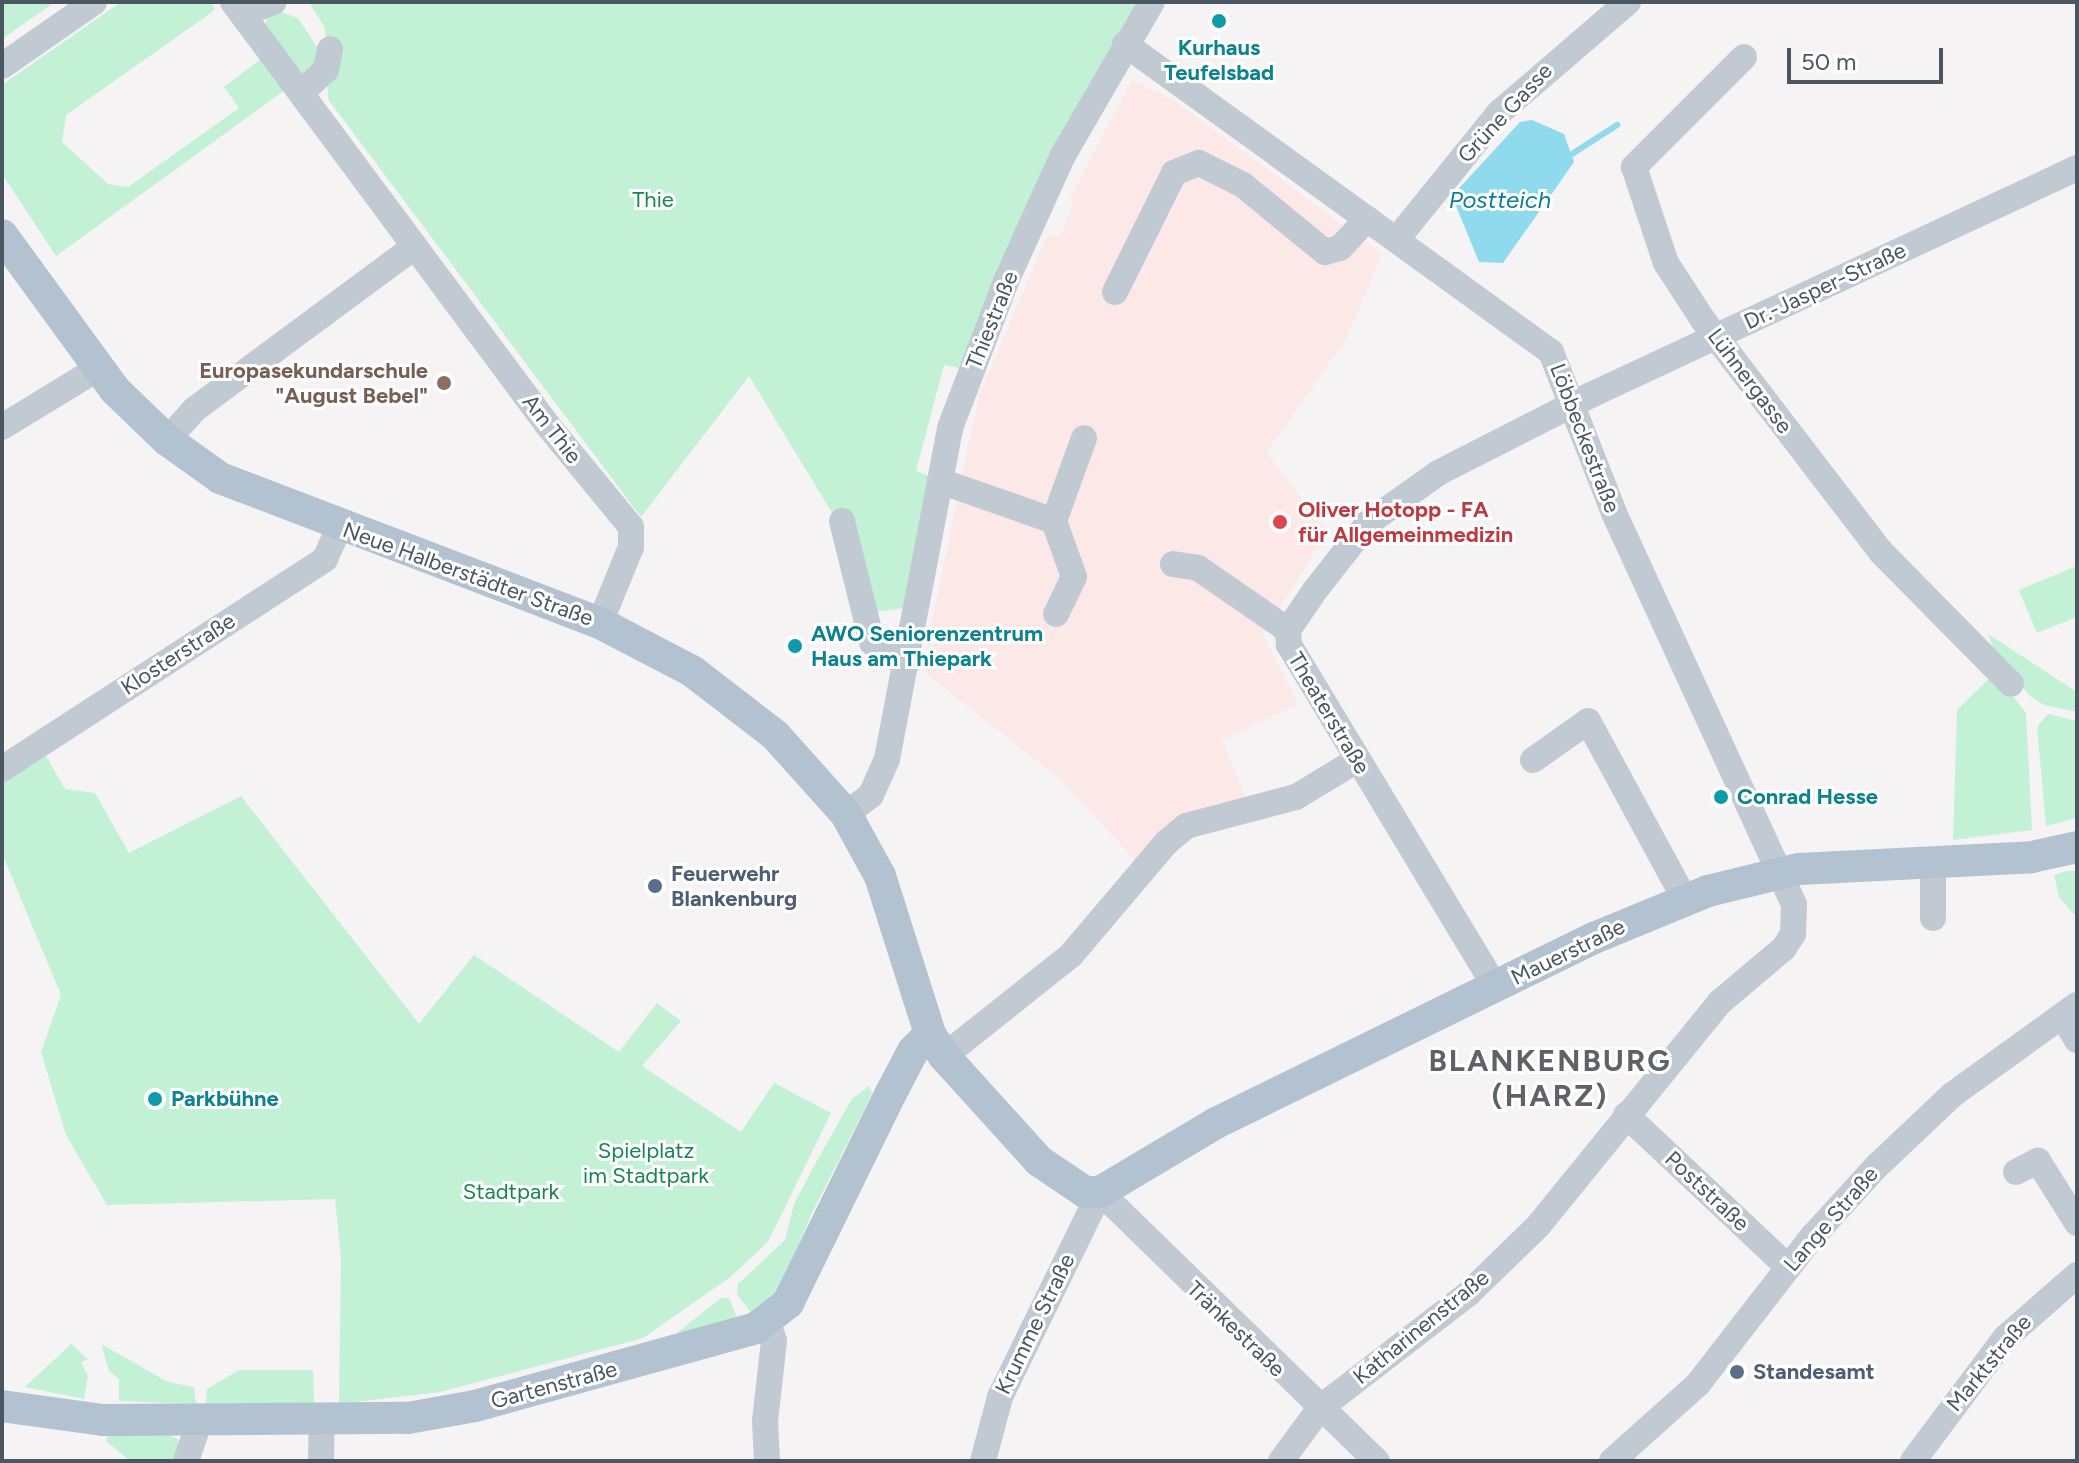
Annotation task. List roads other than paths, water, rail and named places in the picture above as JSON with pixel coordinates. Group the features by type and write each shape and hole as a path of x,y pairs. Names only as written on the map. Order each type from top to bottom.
{"main road":[{"name":"Neue Halberstädter Straße","path":"2,235 97,369 167,440 222,479 340,526 509,584 600,623 692,671 775,735 846,814 888,896 944,1039 975,1095 1039,1161 1072,1186 1100,1192"},
{"name":"Mauerstraße","path":"1100,1192 1216,1123 1603,933 1685,900 1778,872 2032,857 2077,847"},
{"path":"768,1323 797,1289 913,1051 944,1039"},
{"name":"Gartenstraße","path":"2,1406 103,1420 199,1423 408,1418 475,1406 686,1351 768,1323"}],"street":[{"path":"2,66 94,2"},
{"path":"238,8 274,2"},
{"name":"Thiestraße","path":"846,814 871,795 887,759 950,428 1007,279 1062,157 1152,2"},
{"name":"Grüne Gasse","path":"1397,239 1500,112 1556,59 1628,2"},
{"name":"Am Thie","path":"238,8 414,247 631,527 631,547 600,623"},
{"name":"Löbbeckestraße","path":"1125,44 1551,352 1602,486 1778,872"},
{"path":"301,93 326,70 330,49"},
{"name":"Lühnergasse","path":"1744,57 1634,167 1666,263 1716,336 1881,552 2011,684"},
{"path":"1115,292 1174,173 1199,163 1243,185 1325,252 1340,248 1367,219"},
{"name":"Dr.-Jasper-Straße","path":"1574,406 1716,336 2077,168"},
{"path":"167,440 195,409 414,247"},
{"path":"2,427 97,369"},
{"name":"Theaterstraße","path":"1496,988 1300,667 1288,630 1349,544 1385,507 1438,473 1574,406"},
{"path":"1056,614 1074,577 1054,521 1084,438"},
{"path":"940,481 1054,521"},
{"path":"842,521 872,642 906,665"},
{"name":"Klosterstraße","path":"2,769 325,559 340,526"},
{"path":"1173,564 1198,568 1288,630"},
{"path":"1533,760 1588,721 1685,900"},
{"path":"944,1039 1071,955 1167,842 1186,826 1296,797 1357,760"},
{"path":"1933,863 1933,918"},
{"name":"Katharinenstraße","path":"1281,1461 1320,1408 1468,1294 1539,1225 1720,1002 1784,948 1795,921 1794,904 1778,872"},
{"path":"2070,1011 2077,1040"},
{"name":"Lange Straße","path":"1612,1461 1698,1384 1788,1267 1877,1166 1942,1104 2070,1011"},
{"name":"Poststraße","path":"1626,1115 1788,1267"},
{"path":"2016,1172 2038,1161 2077,1223"},
{"name":"Tränkestraße","path":"1100,1192 1377,1461"},
{"name":"Krumme Straße","path":"983,1461 1000,1397 1100,1192"},
{"name":"Marktstraße","path":"1913,1461 2005,1338 2077,1275"},
{"path":"767,1461 765,1421 774,1341 768,1323"},
{"path":"321,1461 322,1422"},
{"path":"186,1461 199,1423"}],"water":[{"name":"Postteich","path":"1532,120 1564,134 1574,162 1503,263 1479,262 1452,196 1520,122"}],"waterway":[{"path":"1572,154 1617,125"}],"place":[{"name":"Kurhaus Teufelsbad","path":"1219,21"},
{"name":"Europasekundarschule \"August Bebel\"","path":"444,383"},
{"name":"Oliver Hotopp - FA für Allgemeinmedizin","path":"1280,522"},
{"name":"AWO Seniorenzentrum Haus am Thiepark","path":"795,646"},
{"name":"Conrad Hesse","path":"1721,797"},
{"name":"Feuerwehr Blankenburg","path":"655,886"},
{"name":"Parkbühne","path":"155,1099"},
{"name":"Standesamt","path":"1737,1372"}],"district":[{"name":"BLANKENBURG (HARZ)","path":"1550,1078"}],"park label":[{"name":"Thie","path":"653,200"},
{"name":"Spielplatz im Stadtpark","path":"646,1162"},
{"name":"Stadtpark","path":"511,1192"}]}
